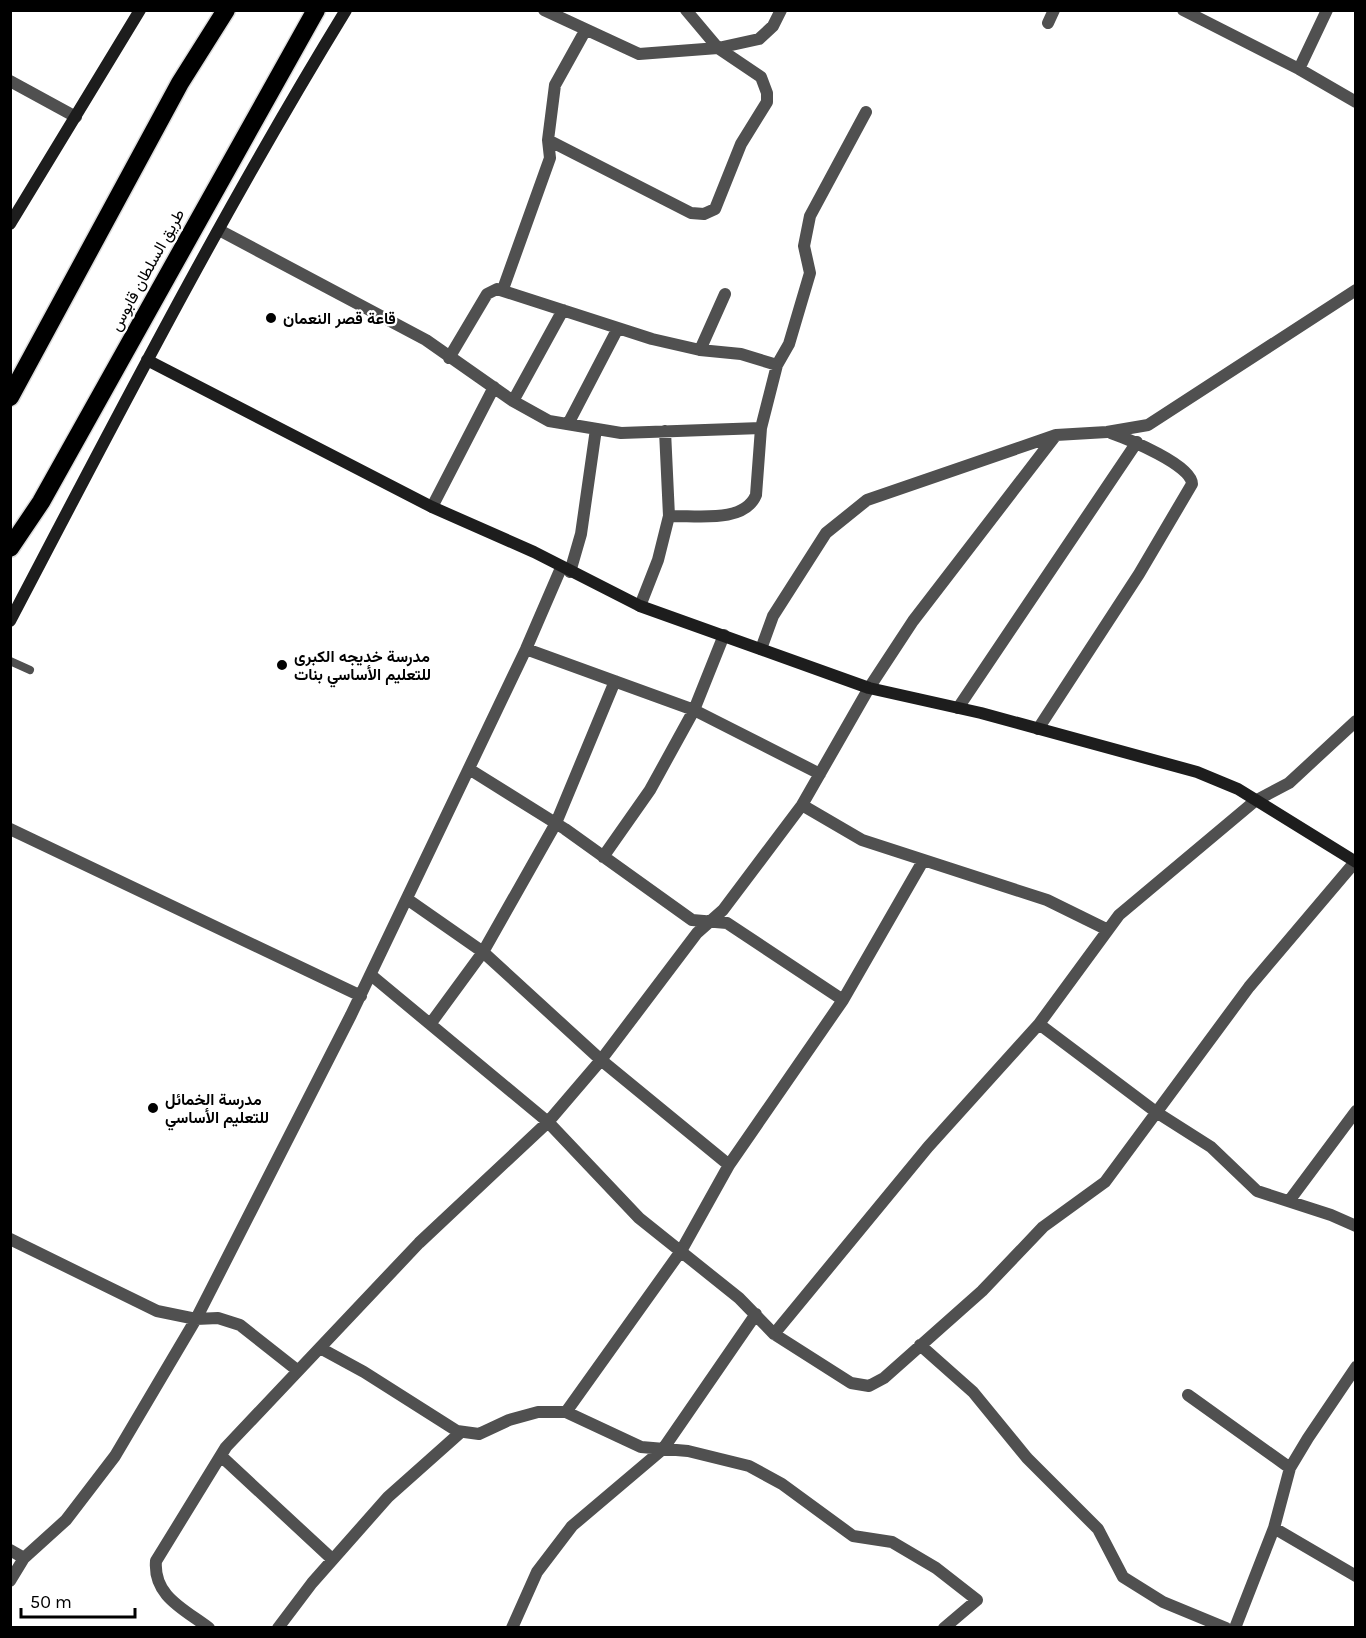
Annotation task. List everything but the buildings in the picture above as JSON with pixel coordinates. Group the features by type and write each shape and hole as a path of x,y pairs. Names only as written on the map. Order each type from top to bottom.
{"highway":[{"path":"10,398 180,83 226,10"},
{"name":"طريق السلطان قابوس","path":"10,548 42,502 316,10"}],"street":[{"path":"10,224 140,10"},
{"path":"10,621 147,360 292,99 346,10"},
{"path":"544,10 585,31 639,54 718,48 759,39 773,26 782,10"},
{"path":"548,140 691,213 710,212 715,208 741,144 767,102 767,93 761,77 718,48 686,10"},
{"path":"1048,23 1054,10"},
{"path":"1183,10 1299,69 1356,102"},
{"path":"1299,69 1327,10"},
{"path":"503,289 550,158 548,140 555,85 585,31"},
{"path":"10,81 76,117"},
{"path":"669,516 741,513 748,509 756,495 761,428 777,365 789,344 810,273 804,246 810,216 866,112"},
{"path":"219,230 426,340 513,401 549,421 621,433 761,428"},
{"path":"449,358 487,294 503,289 618,328 700,350 741,354 777,365"},
{"path":"761,649 773,616 826,533 867,500 1056,435 1107,432 1148,425 1356,290"},
{"path":"700,350 724,294"},
{"path":"513,401 563,310"},
{"path":"568,424 618,328"},
{"path":"147,360 432,507 534,552 640,606 869,687 958,708 1197,772 1238,789 1355,862 1249,987 1105,1182 1043,1227 982,1291 877,1383 860,1386 851,1383 774,1334 756,1314 639,1218 548,1122 371,975"},
{"path":"432,507 494,387"},
{"path":"10,1581 24,1558 66,1520 115,1456 196,1319 361,996 468,769 566,570 581,534 596,429"},
{"path":"640,606 658,560 669,516 665,431"},
{"path":"1038,729 1139,574 1192,484 1188,473 1137,441 1107,432"},
{"path":"209,1628 163,1592 154,1576 156,1561 221,1456 297,1370 419,1243 548,1122 601,1060 697,933 723,910 802,805 869,687 913,621 1056,435"},
{"path":"958,708 1137,441"},
{"path":"603,856 650,790 694,710 724,635"},
{"path":"526,649 694,710 820,774"},
{"path":"431,1023 483,952 556,823 615,681"},
{"path":"774,1334 928,1147 1039,1024 1119,915 1255,801 1289,783 1356,721"},
{"path":"468,769 556,823 692,920 727,923 843,1000"},
{"path":"802,805 862,840 1047,900 1108,930"},
{"path":"10,829 361,996"},
{"path":"566,1412 681,1251 729,1165 843,1000 923,861"},
{"path":"407,899 483,952 601,1060 729,1165"},
{"path":"1039,1024 1156,1112 1211,1147 1257,1191 1356,1226"},
{"path":"1289,1201 1356,1111"},
{"path":"10,1239 157,1311 196,1319 218,1318 240,1324 297,1370"},
{"path":"512,1628 537,1572 572,1526 642,1464 663,1449 756,1314"},
{"path":"920,1345 973,1392 1026,1458 1098,1529 1123,1577 1163,1602 1226,1628"},
{"path":"320,1348 364,1372 461,1432 479,1434 509,1420 538,1412 566,1412 641,1447 688,1451 749,1466 782,1484 853,1536 892,1542 936,1568 977,1600 944,1628"},
{"path":"1235,1628 1274,1528 1290,1468 1356,1367"},
{"path":"1188,1395 1290,1468"},
{"path":"278,1628 332,1559 388,1497 461,1432"},
{"path":"221,1456 332,1559"},
{"path":"1274,1528 1356,1576"},
{"path":"10,1550 24,1558"}],"lane":[{"path":"10,661 30,670"}],"place":[{"name":"قاعة قصر النعمان","path":"271,318"},
{"name":"مدرسة خديجه الكبرى للتعليم الأساسي بنات","path":"282,665"},
{"name":"مدرسة الخمائل للتعليم الأساسي","path":"153,1108"}]}
